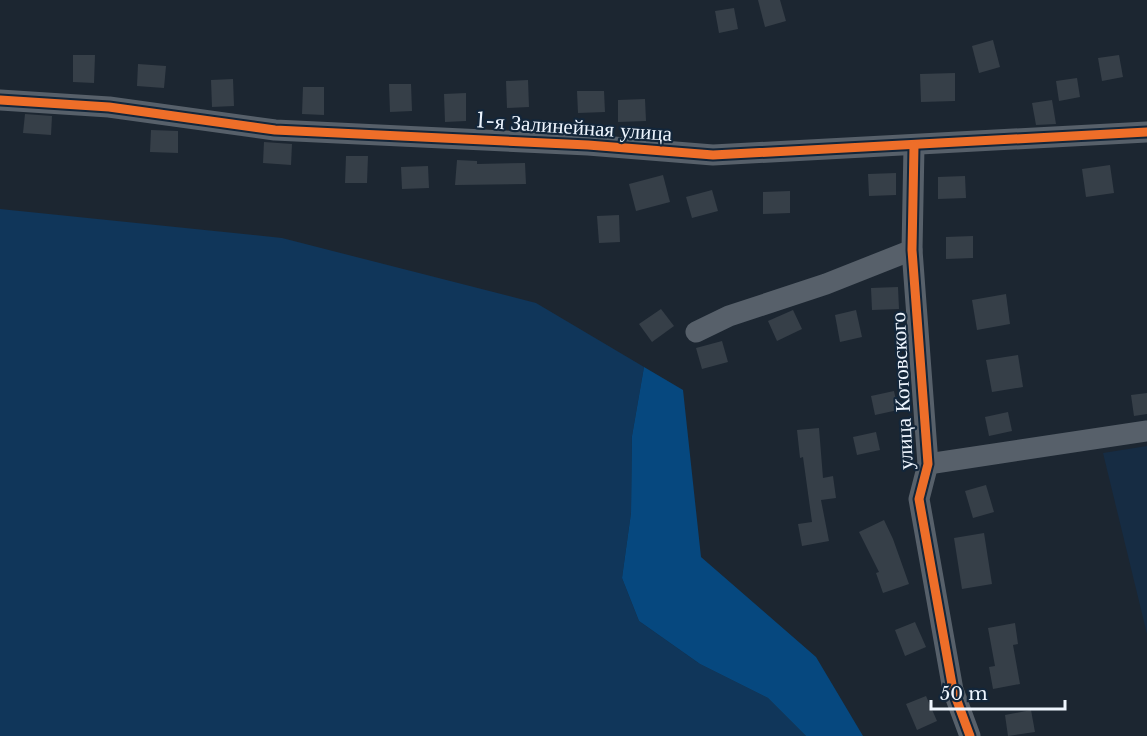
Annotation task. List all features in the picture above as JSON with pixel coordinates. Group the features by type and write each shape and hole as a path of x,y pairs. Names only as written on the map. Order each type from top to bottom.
{"street":[{"name":"1-я Залинейная улица","path":"0,100 109,106 275,130 588,145 713,155 1147,132"},
{"name":"улица Котовского","path":"914,146 912,250 928,464 919,499 953,690 970,736"},
{"path":"696,332 729,316 826,284 912,250"},
{"path":"928,464 1147,431"}],"shaded area":[{"path":"0,209 282,238 536,303 644,367 632,436 631,513 622,578 639,621 700,664 768,698 806,736 0,736"},
{"path":"644,367 683,390 701,557 816,657 863,736 806,736 768,698 700,664 639,621 622,578 631,513 632,436"},
{"path":"1147,446 1147,634 1103,453"}],"building":[{"path":"758,0 780,0 786,21 765,27"},
{"path":"734,8 738,29 719,33 715,11"},
{"path":"993,40 1000,67 979,73 972,46"},
{"path":"73,55 95,55 94,83 73,82"},
{"path":"1119,55 1123,77 1102,81 1098,58"},
{"path":"138,64 166,66 164,88 137,86"},
{"path":"955,73 955,101 921,102 920,74"},
{"path":"1077,78 1080,97 1059,101 1056,81"},
{"path":"233,79 234,106 212,107 211,80"},
{"path":"528,80 529,107 507,108 506,81"},
{"path":"389,84 411,84 412,111 390,112"},
{"path":"303,87 324,87 324,115 302,114"},
{"path":"577,91 604,91 605,112 578,113"},
{"path":"466,93 466,121 445,122 444,94"},
{"path":"645,99 646,121 618,122 618,100"},
{"path":"1052,100 1056,124 1036,125 1032,103"},
{"path":"25,114 52,116 51,135 23,133"},
{"path":"151,130 178,131 178,153 150,152"},
{"path":"264,142 292,144 291,165 263,163"},
{"path":"346,156 368,156 367,183 345,183"},
{"path":"457,160 477,161 477,164 525,163 526,184 455,185"},
{"path":"1110,165 1114,193 1086,197 1082,169"},
{"path":"428,166 429,188 402,189 401,167"},
{"path":"896,173 896,195 869,196 868,174"},
{"path":"663,175 670,202 636,211 629,184"},
{"path":"965,176 966,198 938,199 938,177"},
{"path":"712,190 718,211 692,218 686,197"},
{"path":"790,191 790,213 763,214 763,192"},
{"path":"619,215 620,242 599,243 597,216"},
{"path":"973,236 973,258 946,259 946,237"},
{"path":"898,287 899,309 872,310 871,288"},
{"path":"1006,294 1010,324 977,330 972,300"},
{"path":"661,309 674,326 652,342 639,324"},
{"path":"793,310 802,329 777,341 768,321"},
{"path":"856,310 862,337 840,342 835,315"},
{"path":"722,341 728,362 702,369 696,348"},
{"path":"1018,355 1023,387 992,392 986,360"},
{"path":"894,391 898,410 875,415 871,396"},
{"path":"1147,393 1147,414 1134,416 1131,395"},
{"path":"1008,412 1012,431 989,436 985,417"},
{"path":"819,428 823,478 833,476 836,498 821,500 829,541 802,546 798,524 812,522 797,430"},
{"path":"876,432 880,450 857,455 853,437"},
{"path":"986,485 994,512 973,518 965,491"},
{"path":"884,520 909,584 883,593 876,573 879,572 859,532"},
{"path":"984,533 992,584 962,589 954,538"},
{"path":"915,622 926,647 905,656 895,630"},
{"path":"1015,623 1018,644 1013,645 1020,684 993,689 989,667 995,666 988,628"},
{"path":"926,696 937,721 917,730 906,704"},
{"path":"1031,710 1035,732 1008,736 1005,715"}],"cycle path":[{"path":"0,100 109,107 275,130 588,145 713,155 1147,132"},
{"path":"914,146 912,250 928,464 919,499 953,690 970,736"}]}
